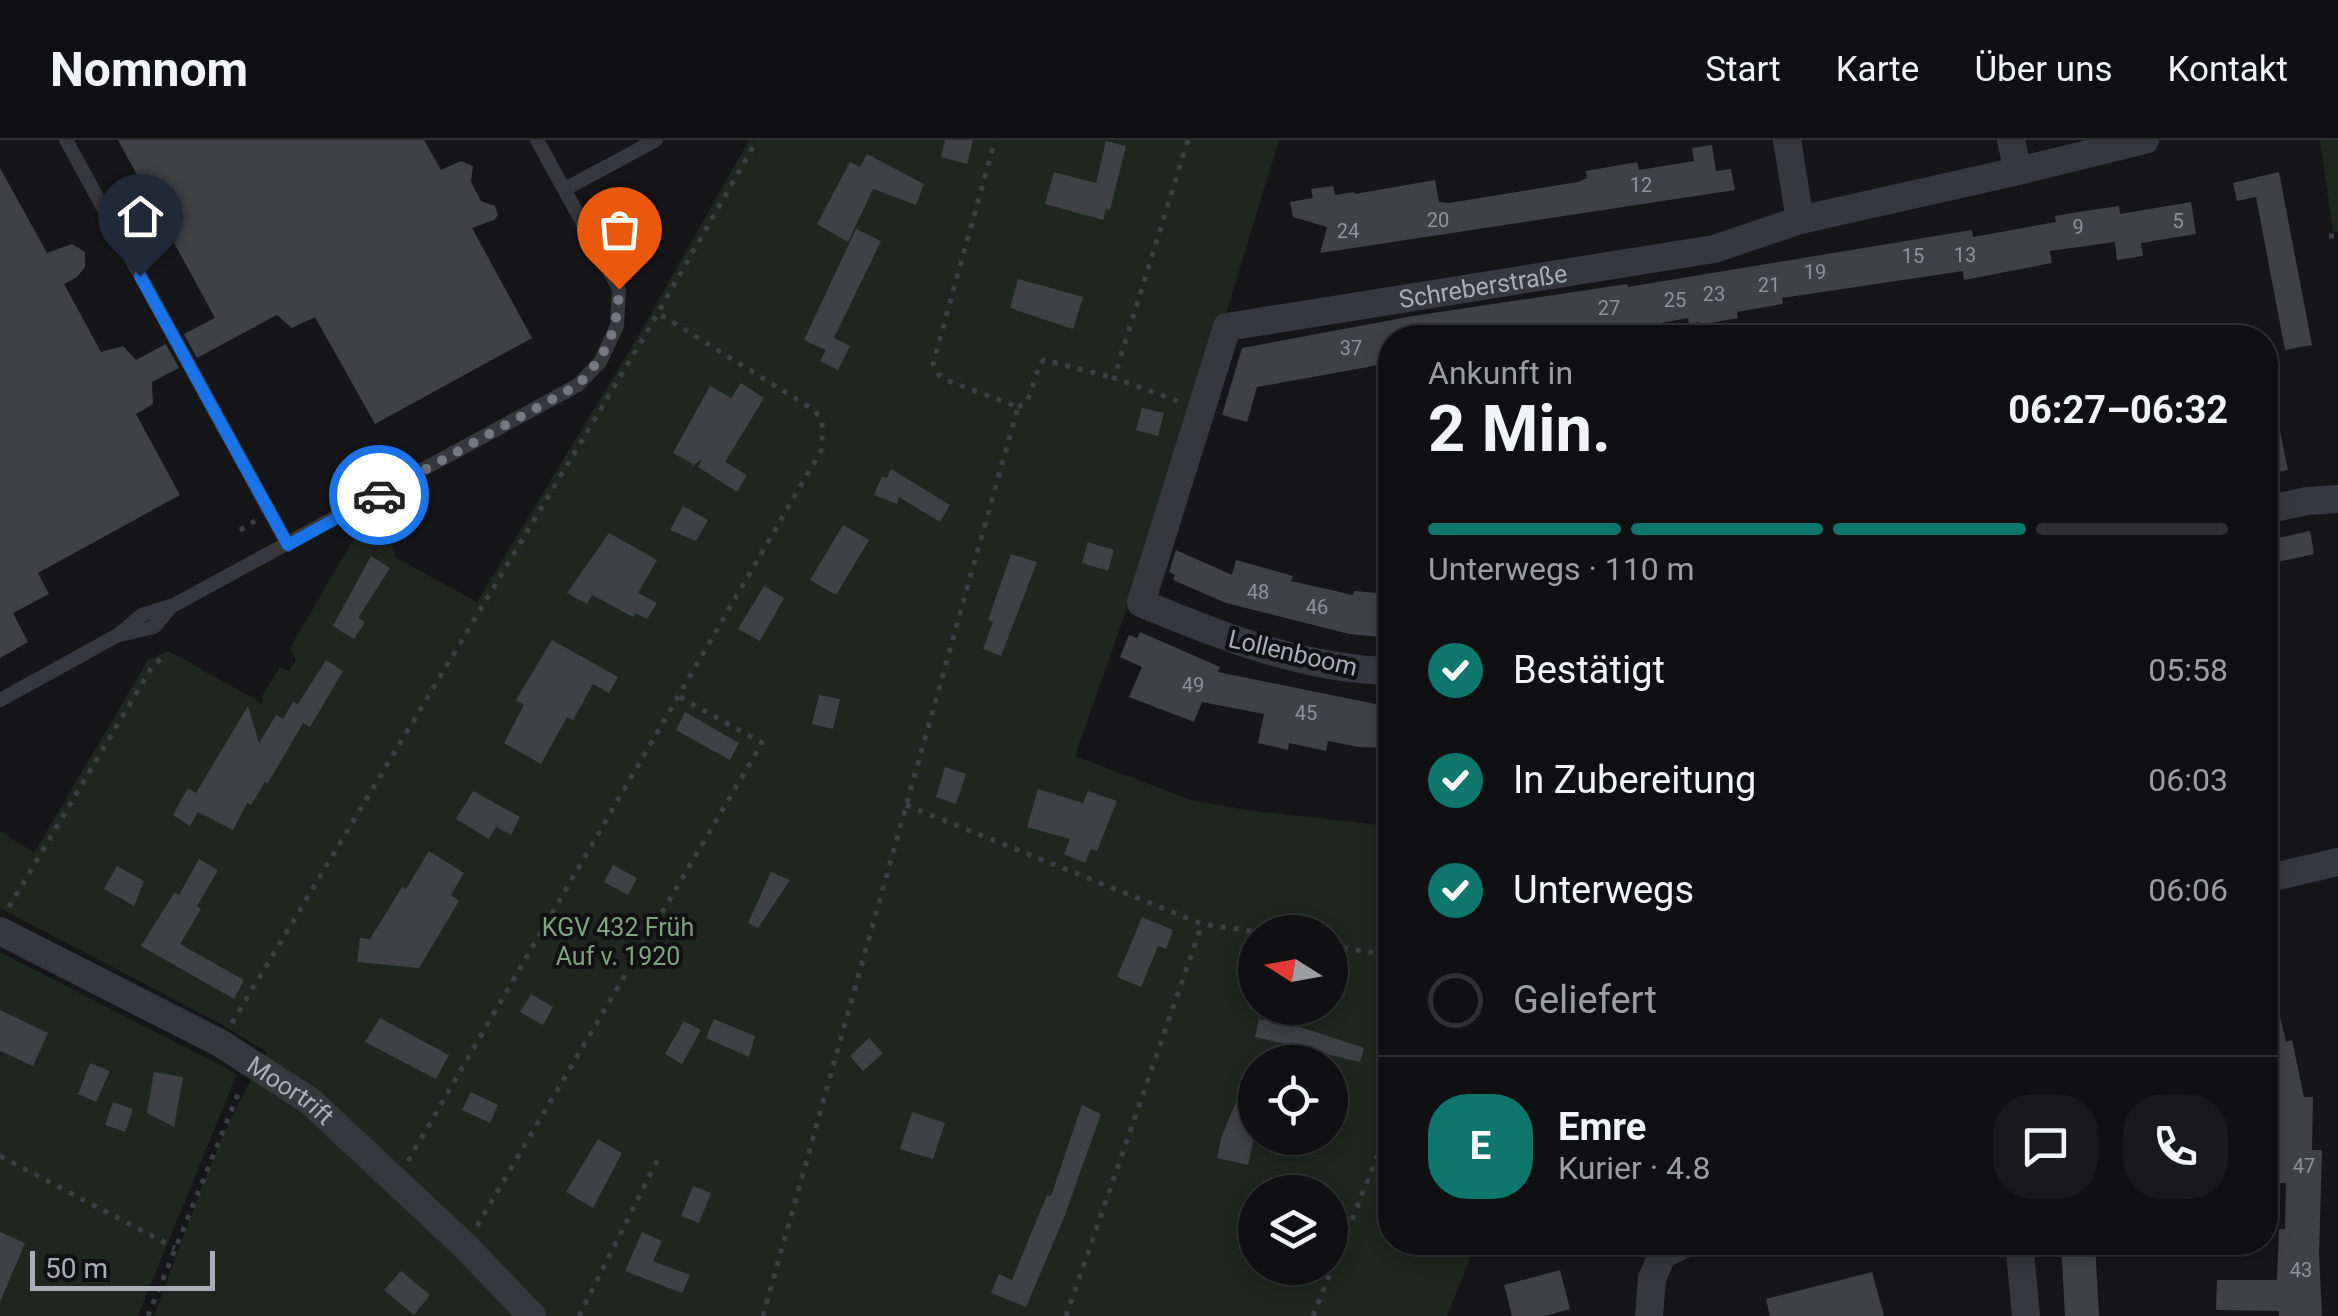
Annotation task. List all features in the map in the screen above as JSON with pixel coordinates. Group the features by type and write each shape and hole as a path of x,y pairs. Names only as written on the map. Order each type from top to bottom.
{"street":[{"path":"1787,140 1800,220"},
{"path":"2011,140 2018,171"},
{"name":"Schreberstraße","path":"1141,603 1226,327 1714,249 1800,220 2146,140"},
{"path":"2278,507 2338,499"},
{"name":"Lollenboom","path":"1141,603 1236,643 1378,671"},
{"path":"2278,876 2338,862"},
{"name":"Moortrift","path":"3,922 220,1043 310,1101 465,1246 532,1316"},
{"path":"1649,1316 1654,1255"},
{"path":"2019,1255 2026,1316"}],"lane":[{"path":"66,140 288,545"},
{"path":"0,700 118,635 142,614 174,604 288,545 578,385 600,362 617,326 619,289 538,140"},
{"path":"565,190 656,140"}],"path":[{"path":"220,1043 757,140"},
{"path":"995,140 933,364 946,380 1018,408"},
{"path":"1114,378 1188,140"},
{"path":"2330,236 2338,236"},
{"path":"396,1180 822,449 825,434 814,410 658,312"},
{"path":"763,1316 1018,408 1027,402 1044,360 1114,378 1200,409"},
{"path":"3,922 153,665 162,658"},
{"path":"465,1246 762,743 678,696"},
{"path":"906,804 1202,924 1238,929"},
{"path":"1066,1316 1202,924"},
{"path":"1348,949 1378,953"},
{"path":"148,1316 221,1132 254,1063"},
{"path":"1313,1316 1378,1155"},
{"path":"0,1156 175,1248"},
{"path":"579,1316 659,1157"}],"green space":[{"name":"KGV 432 Früh Auf v. 1920","path":"749,140 1279,140 1197,409 1075,756 1191,800 1378,825 1378,1255 1471,1255 1447,1316 154,1316 218,1148 267,1052 0,908 0,831 34,853 148,660 169,651 263,704 262,696 280,667 289,671 296,660 290,648 353,540 372,533 392,545 395,557 477,602 637,338"},
{"path":"2320,140 2338,140 2338,232 2333,232"},
{"path":"0,952 237,1074 138,1316 0,1316"}],"building":[{"path":"118,140 424,140 441,170 461,161 473,166 471,182 481,201 495,206 498,215 494,220 472,228 532,338 375,424 315,317 292,328 277,315 197,358 184,334 215,318"},
{"path":"945,140 973,140 967,164 941,157"},
{"path":"1106,141 1126,146 1110,210 1106,209 1103,220 1045,204 1054,172 1096,183"},
{"path":"1712,145 1716,171 1731,169 1735,190 1320,253 1327,227 1293,217 1290,202 1313,198 1311,189 1333,186 1335,195 1355,194 1435,180 1439,202 1449,203 1578,182 1587,178 1586,171 1637,162 1639,170 1694,161 1692,148"},
{"path":"867,154 924,184 916,205 873,189 848,242 817,224 850,162 860,167"},
{"path":"0,168 47,253 72,244 85,252 85,267 64,284 101,352 123,346 136,360 166,344 179,368 152,382 153,404 136,414 180,495 38,573 49,594 13,613 28,642 0,658"},
{"path":"2279,172 2312,345 2285,350 2256,197 2237,201 2233,183"},
{"path":"2191,202 2196,234 2141,243 2143,256 2117,260 2115,242 2050,251 2052,263 1964,280 1963,271 1782,298 1783,304 1737,312 1738,318 1700,325 1689,324 1688,318 1650,325 1378,325 1378,365 1257,387 1247,422 1222,415 1242,348 1413,316 1627,284 1628,287 1972,230 1973,237 2056,222 2055,216 2085,211 2119,206 2120,214"},
{"path":"856,229 881,241 834,338 850,346 838,370 820,361 826,350 804,340"},
{"path":"1018,279 1083,297 1073,329 1010,308"},
{"path":"741,383 764,398 725,462 747,475 737,492 698,467 702,459 691,467 693,464 673,453 710,386 731,398"},
{"path":"1142,408 1164,413 1158,436 1136,430"},
{"path":"2278,421 2288,470 2278,472"},
{"path":"891,469 950,505 940,522 899,497 897,504 874,495 882,476 887,478"},
{"path":"683,506 708,520 696,541 670,530"},
{"path":"843,525 869,540 836,595 810,580"},
{"path":"2310,531 2314,554 2278,562 2278,538"},
{"path":"609,533 657,560 638,593 657,603 647,619 635,613 633,617 592,595 587,604 567,593"},
{"path":"1088,542 1114,550 1108,571 1082,563"},
{"path":"1176,550 1232,575 1236,560 1293,576 1291,581 1353,595 1354,591 1378,593 1378,637 1349,634 1226,603 1173,580 1175,575 1169,572"},
{"path":"1011,554 1037,562 1001,656 983,649 993,622 988,620"},
{"path":"371,556 390,568 358,618 365,622 354,639 333,626"},
{"path":"764,586 784,598 760,641 738,629"},
{"path":"1140,632 1220,667 1218,672 1378,705 1378,748 1328,741 1326,751 1289,743 1288,750 1258,743 1264,714 1202,702 1194,722 1129,697 1142,667 1120,657 1129,635 1137,638"},
{"path":"552,640 618,677 609,693 593,684 573,720 567,717 541,764 504,743 524,705 516,700"},
{"path":"326,660 343,671 310,727 303,723 268,783 251,805 247,803 233,830 198,812 190,826 173,815 188,788 196,793 248,706 259,743 276,715 283,719 293,702 298,704"},
{"path":"819,695 840,699 833,729 812,724"},
{"path":"685,712 739,743 730,760 676,730"},
{"path":"945,767 966,774 956,804 936,797"},
{"path":"1038,789 1083,803 1088,791 1117,801 1097,851 1091,849 1085,863 1064,854 1070,839 1027,827"},
{"path":"473,791 520,817 511,835 496,827 489,839 456,819"},
{"path":"429,851 464,873 451,895 459,901 419,968 357,962 360,938 370,939"},
{"path":"199,859 218,870 180,944 244,980 234,999 141,946 175,892 179,895"},
{"path":"613,865 637,878 628,895 604,882"},
{"path":"117,866 144,881 134,906 104,889"},
{"path":"771,872 790,880 758,928 748,923"},
{"path":"1142,917 1173,930 1166,949 1158,946 1141,987 1117,977"},
{"path":"531,994 553,1007 543,1025 520,1012"},
{"path":"2278,1008 2286,1042 2292,1040 2304,1097 2313,1097 2312,1150 2322,1150 2322,1316 2216,1310 2217,1280 2277,1280 2279,1229 2285,1229 2286,1183 2278,1183"},
{"path":"0,1010 48,1033 33,1066 0,1051"},
{"path":"380,1018 449,1055 436,1079 365,1042"},
{"path":"714,1019 755,1036 749,1057 706,1038"},
{"path":"684,1021 701,1030 682,1064 665,1054"},
{"path":"1258,1025 1294,1025 1364,1048 1360,1062 1348,1059 1348,1045 1289,1045 1255,1037"},
{"path":"869,1038 883,1053 863,1071 850,1056"},
{"path":"90,1063 110,1071 96,1102 78,1094"},
{"path":"154,1072 183,1077 174,1127 147,1113"},
{"path":"471,1092 498,1105 490,1123 462,1110"},
{"path":"1238,1097 1238,1155 1250,1155 1248,1165 1217,1158"},
{"path":"113,1102 133,1109 125,1132 105,1125"},
{"path":"1082,1105 1101,1114 1026,1307 991,1293 999,1274 1012,1280 1047,1195 1051,1196"},
{"path":"912,1112 945,1123 933,1159 900,1149"},
{"path":"598,1139 622,1153 593,1208 566,1192"},
{"path":"693,1186 711,1193 699,1223 681,1216"},
{"path":"0,1232 25,1243 0,1302"},
{"path":"642,1232 662,1241 653,1261 690,1275 682,1293 625,1271"},
{"path":"2062,1255 2096,1255 2099,1316 2065,1316"},
{"path":"1560,1270 1570,1309 1545,1316 1512,1316 1504,1285"},
{"path":"401,1271 430,1295 414,1315 384,1290"},
{"path":"1872,1272 1884,1316 1770,1316 1766,1299"}],"way so far":[{"path":"379,495 578,385 600,362 617,326 619,289"}],"route":[{"path":"140,276 288,545 379,495"}]}
